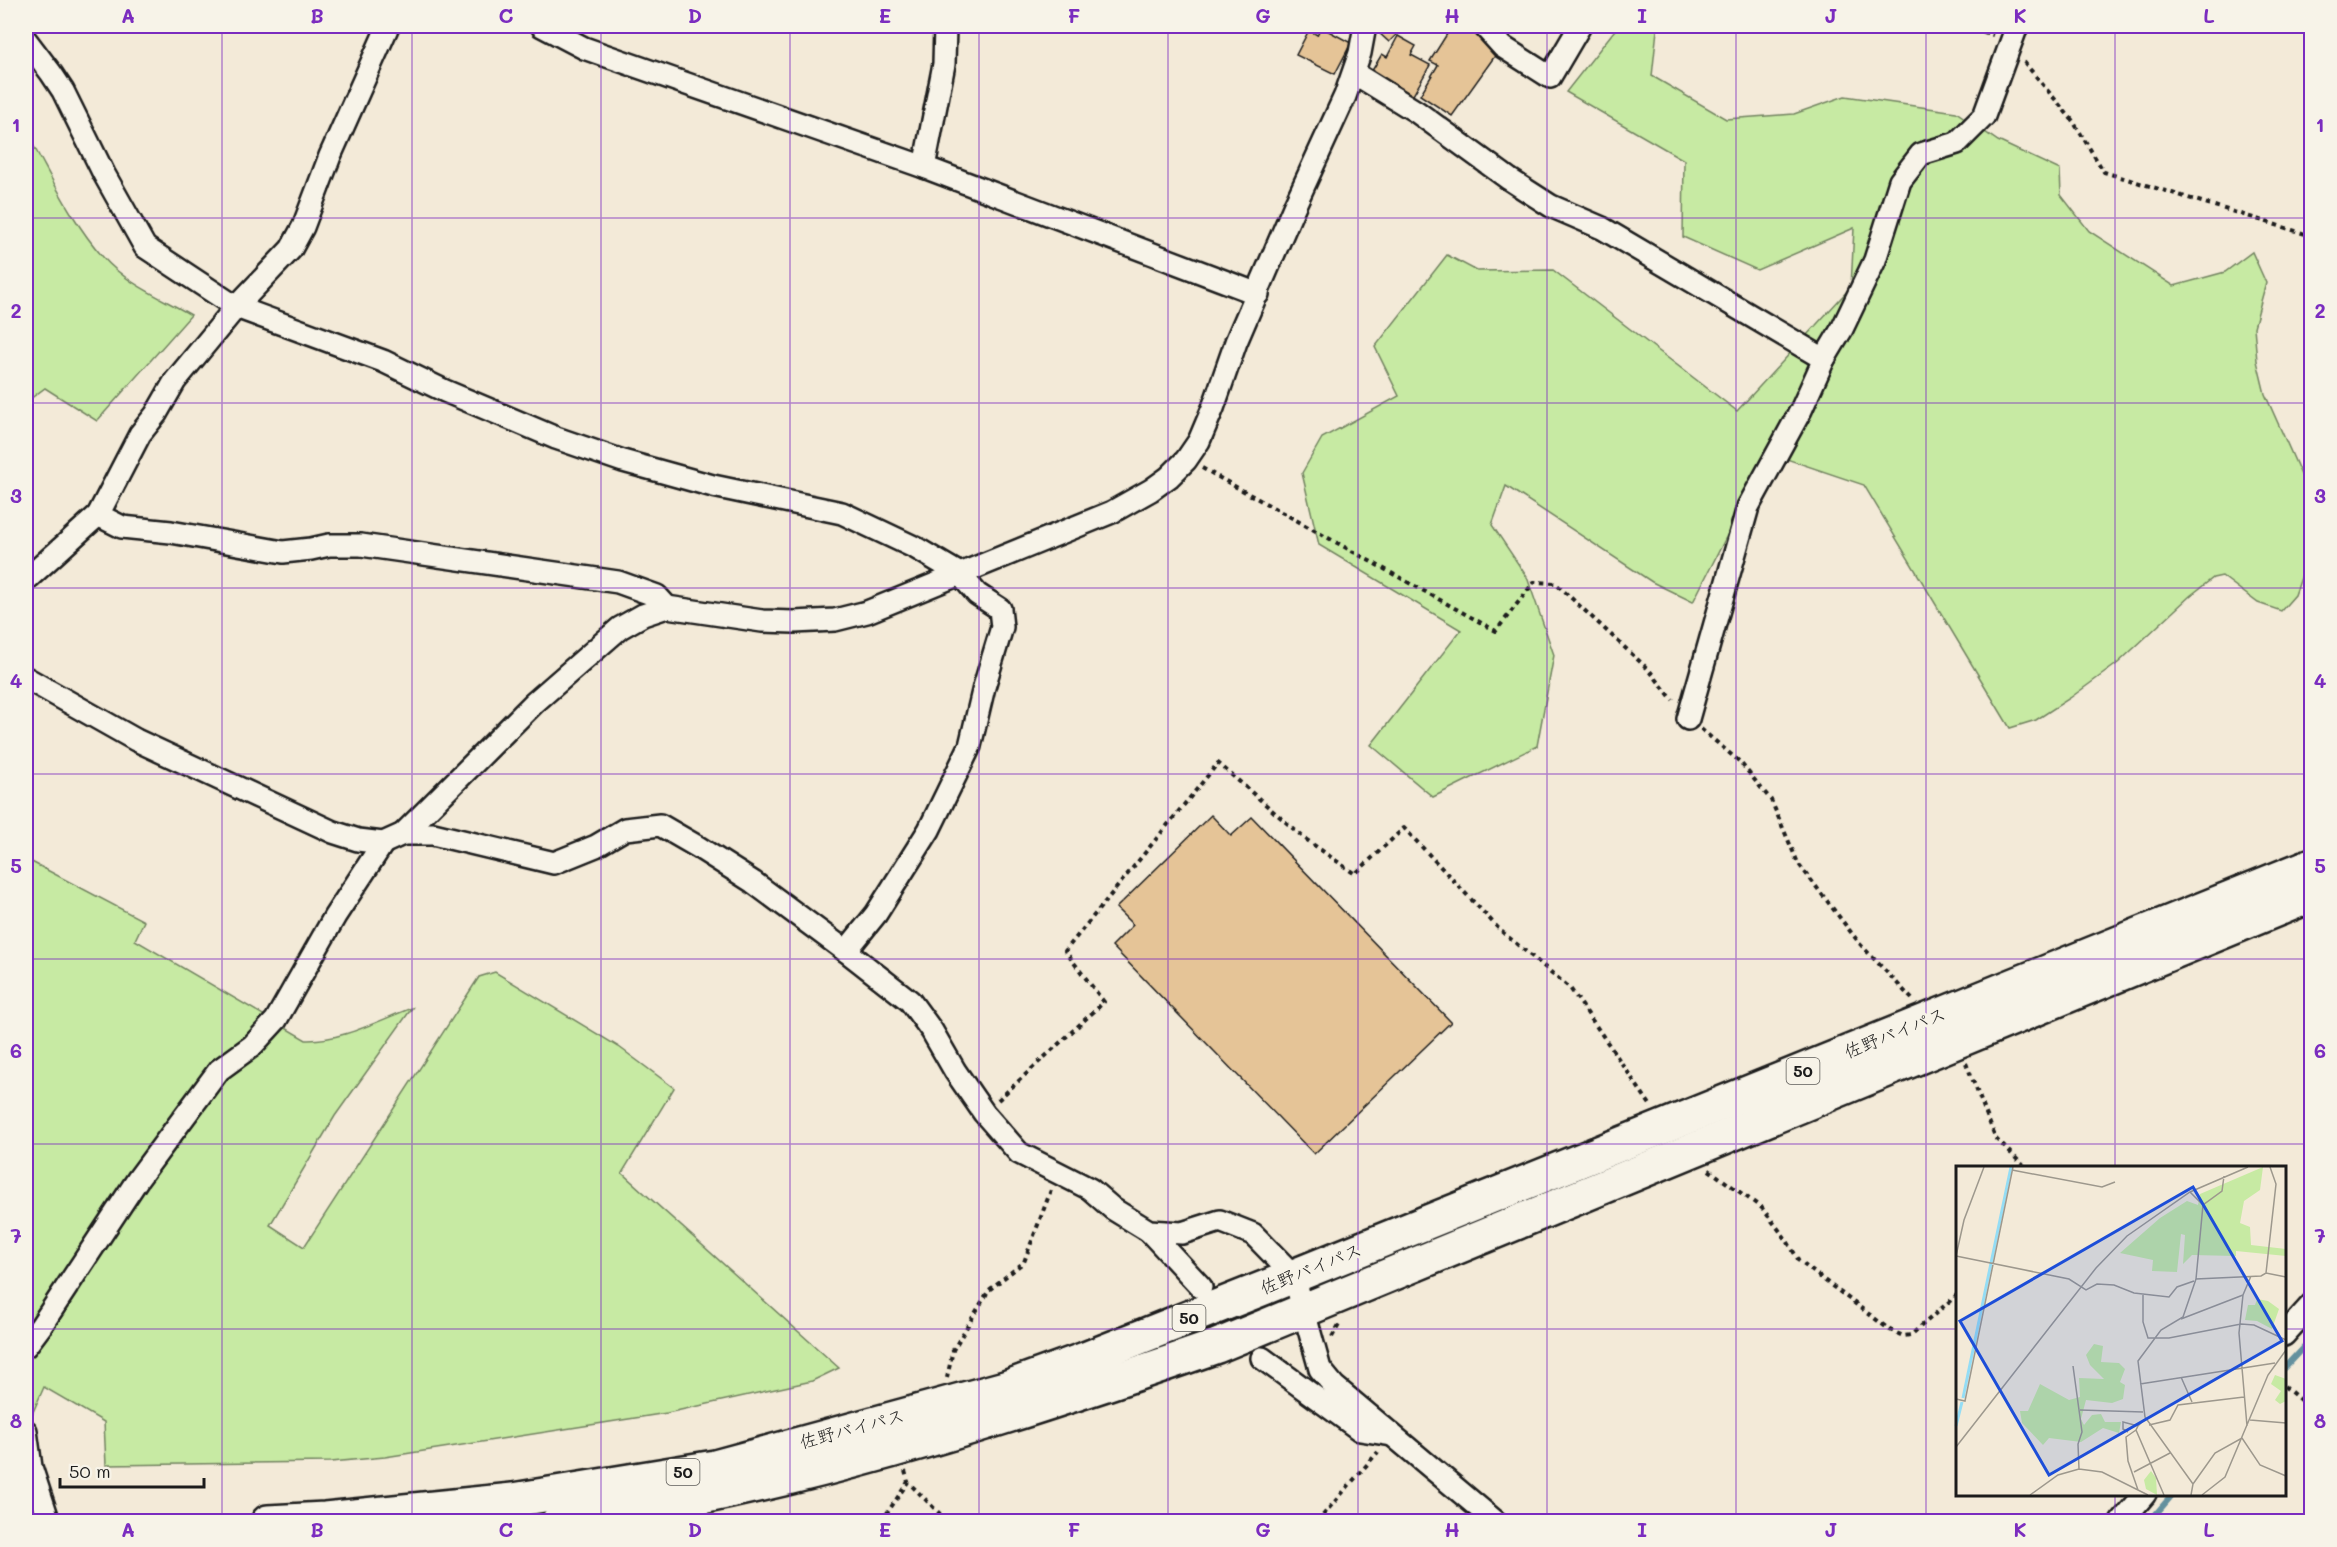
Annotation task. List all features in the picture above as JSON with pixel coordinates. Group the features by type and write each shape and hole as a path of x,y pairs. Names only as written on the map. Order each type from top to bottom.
{"highway":[{"name":"佐野バイパス","path":"268,1521 325,1519 513,1500 715,1467 1005,1388 1085,1359 1293,1276 2312,865"},
{"name":"佐野バイパス","path":"558,1521 622,1513 744,1489 899,1450 1098,1388 1218,1346 2312,895"}],"street":[{"path":"26,580 98,515 140,434 156,414 175,381 236,307 291,249 303,227 330,156 388,26"},
{"path":"543,26 584,48 924,167 1257,294"},
{"path":"924,167 944,64 945,26"},
{"path":"26,678 126,735 333,832 358,840 383,843 403,834 534,703 620,628 643,615 667,607 762,621 835,620 867,612 1112,512 1169,477 1186,460 1199,441 1236,342 1354,73 1365,26"},
{"path":"1484,26 1503,47 1550,77 1580,26"},
{"path":"1688,719 1748,507 1801,410 1824,359 1842,329 1875,260 1900,181 1921,154 1957,143 1984,116 2013,37"},
{"path":"26,40 63,91 145,247 236,307 383,361 445,391 556,438 623,461 713,486 842,513 916,548 960,574 977,594 1000,609 1002,627 984,687 970,746 929,830 876,914 846,951"},
{"path":"1354,73 1417,112 1500,173 1551,206 1602,228 1824,359"},
{"path":"98,515 122,526 171,532 272,550 311,549 328,545 361,545 618,582 657,596 667,607"},
{"path":"403,834 433,834 554,863 596,846 625,829 660,825 753,882 910,1001 932,1031 955,1071 984,1113 1019,1153 1090,1189 1113,1209 1149,1231 1201,1287"},
{"path":"26,1346 138,1179 219,1070 252,1046 276,1020 335,916 383,843"},
{"path":"1149,1231 1182,1233 1220,1221 1253,1234 1293,1276 1320,1369 1334,1386 1496,1521"},
{"path":"2286,1333 2312,1304"},
{"path":"1262,1358 1360,1431 1393,1435"},
{"path":"26,1431 31,1467 48,1521"},
{"path":"2121,1521 2143,1496"}],"path":[{"path":"1966,26 2013,37 2073,121 2104,172 2312,236"},
{"path":"1186,460 1496,631 1534,582 1555,584 1649,670 1688,719 1740,762 1771,800 1798,863 1860,944 1913,1000 1925,1020"},
{"path":"984,1113 1104,1002 1065,951 1218,763 1304,838 1355,874 1404,828 1501,931 1570,988 1665,1127"},
{"path":"1956,1040 1996,1139 2025,1166"},
{"path":"1694,1151 1703,1166 1762,1208 1786,1239 1799,1261 1890,1330 1903,1336 1911,1335 1956,1296"},
{"path":"946,1403 952,1350 989,1290 1024,1262 1057,1174"},
{"path":"2286,1387 2312,1410"},
{"path":"1317,1521 1393,1435"},
{"path":"882,1521 909,1482 948,1521"}],"green space":[{"path":"1618,26 1649,26 1657,30 1652,76 1726,119 1794,114 1845,96 1956,112 1998,141 2060,170 2061,195 2089,231 2174,286 2225,272 2252,252 2266,283 2254,327 2257,361 2265,394 2302,477 2311,511 2311,537 2295,595 2281,611 2258,603 2222,576 2213,578 2190,596 2118,663 2036,720 2010,728 1864,485 1769,453 1693,602 1652,582 1506,486 1492,525 1527,577 1554,655 1537,746 1433,797 1371,745 1461,630 1319,545 1302,473 1322,438 1399,396 1375,347 1447,255 1477,271 1553,270 1737,411 1851,287 1854,228 1757,270 1683,237 1684,160 1566,92"},
{"path":"28,136 72,214 103,257 122,275 191,315 97,421 45,388 26,402 26,138"},
{"path":"26,859 144,921 135,940 306,1040 347,1033 412,1008 335,1116 270,1225 304,1247 479,977 495,972 619,1047 674,1088 622,1173 839,1368 812,1381 667,1413 385,1457 331,1462 106,1465 104,1422 44,1387 26,1428"}],"building":[{"path":"1384,26 1403,28 1389,42 1378,32"},
{"path":"1433,26 1473,26 1497,53 1452,116 1420,95 1438,65 1430,61 1447,34"},
{"path":"1321,27 1351,43 1335,74 1296,55 1309,30 1317,35"},
{"path":"1398,36 1416,46 1411,55 1430,65 1412,97 1370,74 1382,54 1387,57"},
{"path":"1211,815 1231,836 1252,817 1451,1022 1314,1154 1112,946 1133,925 1116,908"}],"waterway":[{"path":"2286,1366 2312,1338"},
{"path":"2149,1522 2171,1496"}]}
